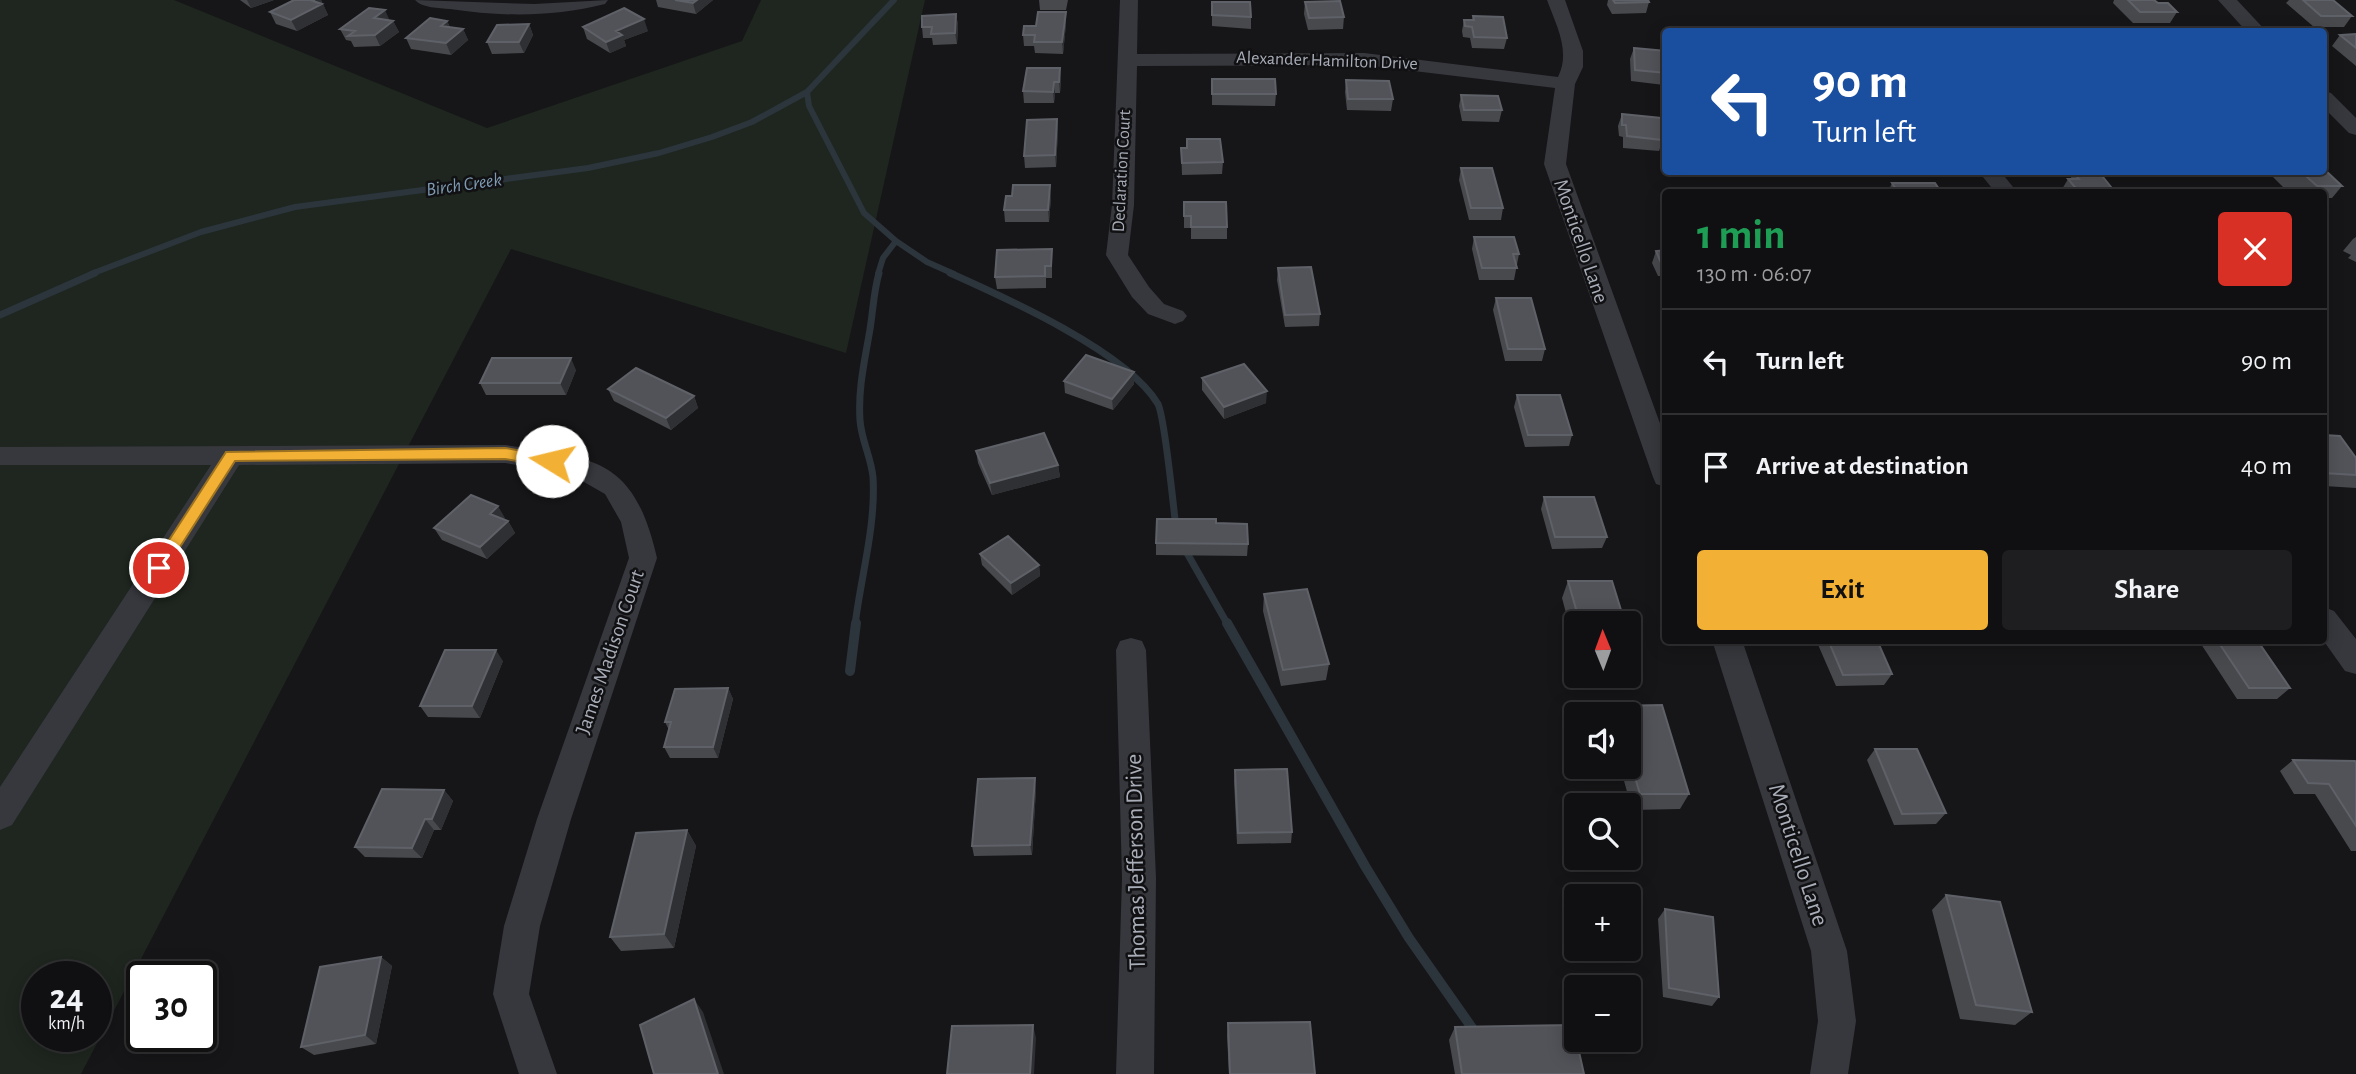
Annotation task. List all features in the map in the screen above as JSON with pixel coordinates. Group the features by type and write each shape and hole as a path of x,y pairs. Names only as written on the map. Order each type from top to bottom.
{"street":[{"path":"424,0 473,8 526,10 599,0"},
{"name":"Declaration Court","path":"1129,0 1123,205 1117,255 1140,292 1156,309 1175,316"},
{"name":"Monticello Lane","path":"1556,0 1573,51 1573,67 1565,84 1555,164 1662,466"},
{"path":"2227,0 2255,28"},
{"name":"Alexander Hamilton Drive","path":"1129,60 1364,59 1423,64 1565,84"},
{"path":"2327,100 2356,129"},
{"path":"1992,175 2004,189"},
{"name":"James Madison Court","path":"0,456 505,454 576,465 615,487 635,522 643,558 554,820 522,926 511,994 538,1074"},
{"path":"0,815 231,456"},
{"path":"2327,623 2356,662"},
{"name":"Monticello Lane","path":"1728,644 1829,951 1838,1021 1829,1074"},
{"name":"Thomas Jefferson Drive","path":"1131,650 1139,878 1135,1074"}],"shaded area":[{"path":"0,0 174,0 487,128 742,41 761,0 925,0 846,353 511,249 140,961 126,961 126,988 112,1015 112,961 21,961 21,1052 92,1052 81,1074 0,1074"}],"building":[{"path":"294,0 315,0 313,1 322,4 291,20 270,12"},
{"path":"675,0 697,0 693,3"},
{"path":"1613,0 1648,0 1649,2 1615,3"},
{"path":"2128,0 2168,3 2177,12 2140,12"},
{"path":"2303,0 2333,0 2352,16 2321,16"},
{"path":"1340,1 1344,17 1309,18 1305,2"},
{"path":"1212,2 1250,2 1251,17 1212,15"},
{"path":"369,8 385,10 374,18 393,21 375,35 348,36 355,31 340,29"},
{"path":"624,8 644,19 616,31 622,35 606,42 583,27"},
{"path":"1038,12 1066,12 1062,42 1034,42 1035,35 1023,35 1024,26 1036,26"},
{"path":"956,14 955,33 931,34 932,27 922,27 922,16"},
{"path":"1473,16 1503,17 1507,38 1474,37 1472,27 1465,26 1464,20 1474,20"},
{"path":"430,18 447,21 441,26 463,29 446,43 406,38"},
{"path":"529,24 519,42 487,42 497,25"},
{"path":"2356,34 2356,48 2340,35"},
{"path":"1634,48 1662,51 1662,73 1635,70"},
{"path":"1027,68 1060,68 1059,82 1054,82 1053,92 1023,91"},
{"path":"1212,79 1275,79 1276,94 1212,94"},
{"path":"1346,80 1389,81 1393,99 1348,99"},
{"path":"1461,95 1498,96 1502,110 1464,110"},
{"path":"1622,114 1661,118 1662,140 1627,136 1626,125 1622,125"},
{"path":"1057,119 1055,155 1024,156 1027,120"},
{"path":"1187,139 1220,139 1223,162 1182,163 1181,148 1187,148"},
{"path":"1461,168 1492,168 1503,208 1471,208"},
{"path":"2327,172 2342,186 2317,186 2306,176 2293,176 2327,175"},
{"path":"2076,175 2101,175 2113,189 2076,189 2068,179 2079,179"},
{"path":"1892,183 1935,183 1939,189 1896,189"},
{"path":"1013,185 1050,185 1048,210 1004,210 1006,196 1012,196"},
{"path":"1184,202 1226,202 1227,227 1191,227 1191,216 1184,216"},
{"path":"1474,237 1514,237 1519,254 1513,254 1517,268 1482,268"},
{"path":"1052,249 1051,266 1045,266 1045,276 995,277 997,250"},
{"path":"1662,250 1662,265 1656,251"},
{"path":"1311,267 1320,314 1285,315 1278,268"},
{"path":"1496,298 1531,298 1545,349 1508,349"},
{"path":"1086,355 1134,372 1112,399 1064,381"},
{"path":"492,358 571,358 560,383 480,383"},
{"path":"1244,364 1267,391 1224,407 1202,378"},
{"path":"636,368 694,396 666,418 608,389"},
{"path":"1517,395 1560,395 1572,435 1528,435"},
{"path":"1044,433 1058,465 990,483 976,451"},
{"path":"2327,435 2340,436 2356,458 2356,475 2327,473"},
{"path":"471,495 498,506 490,514 508,521 480,547 434,528"},
{"path":"1544,497 1594,497 1607,537 1555,537"},
{"path":"1157,519 1216,519 1216,523 1247,524 1248,544 1156,543"},
{"path":"1008,536 1039,565 1011,583 980,554"},
{"path":"1568,581 1612,581 1621,611 1577,611"},
{"path":"1307,589 1329,664 1283,670 1264,594"},
{"path":"1830,644 1879,644 1892,674 1843,675"},
{"path":"2220,644 2260,644 2290,688 2249,688"},
{"path":"445,650 496,650 472,706 420,706"},
{"path":"728,688 713,747 664,747 671,722 665,722 675,689"},
{"path":"1641,705 1662,705 1689,794 1640,793 1636,779 1641,779"},
{"path":"1875,749 1917,749 1946,813 1902,814"},
{"path":"2293,760 2355,761 2356,826 2329,784 2308,783"},
{"path":"1287,769 1292,832 1238,833 1235,770"},
{"path":"1035,778 1030,845 972,846 978,779"},
{"path":"382,789 444,790 432,819 425,819 412,848 355,847"},
{"path":"687,830 664,934 610,937 636,833"},
{"path":"1946,895 2000,902 2032,1012 1976,1005"},
{"path":"1665,909 1713,917 1719,997 1669,988"},
{"path":"381,957 365,1035 301,1047 320,967"},
{"path":"694,999 718,1074 654,1074 640,1025"},
{"path":"1310,1022 1315,1074 1230,1074 1228,1023"},
{"path":"1033,1025 1030,1074 947,1074 952,1026"},
{"path":"1564,1025 1564,1052 1579,1052 1584,1074 1462,1074 1455,1027"}],"waterway":[{"name":"Birch Creek","path":"807,92 894,0"},
{"name":"Birch Creek","path":"91,274 201,232 295,207 588,168 659,153 752,122 807,92"},
{"path":"807,92 809,106 864,213 896,241"},
{"path":"878,274 883,258 896,241"},
{"path":"896,241 927,262 954,274"},
{"name":"Birch Creek","path":"0,315 95,273"},
{"path":"855,625 870,532 873,495 872,470 861,427 860,398 879,273"},
{"path":"950,273 1063,328 1120,365 1142,384 1161,412 1176,527"},
{"path":"1183,546 1228,625"},
{"path":"850,671 856,623"},
{"path":"1227,623 1365,866 1409,938 1477,1035"}],"route":[{"path":"159,568 231,456 505,454 552,461"}]}
